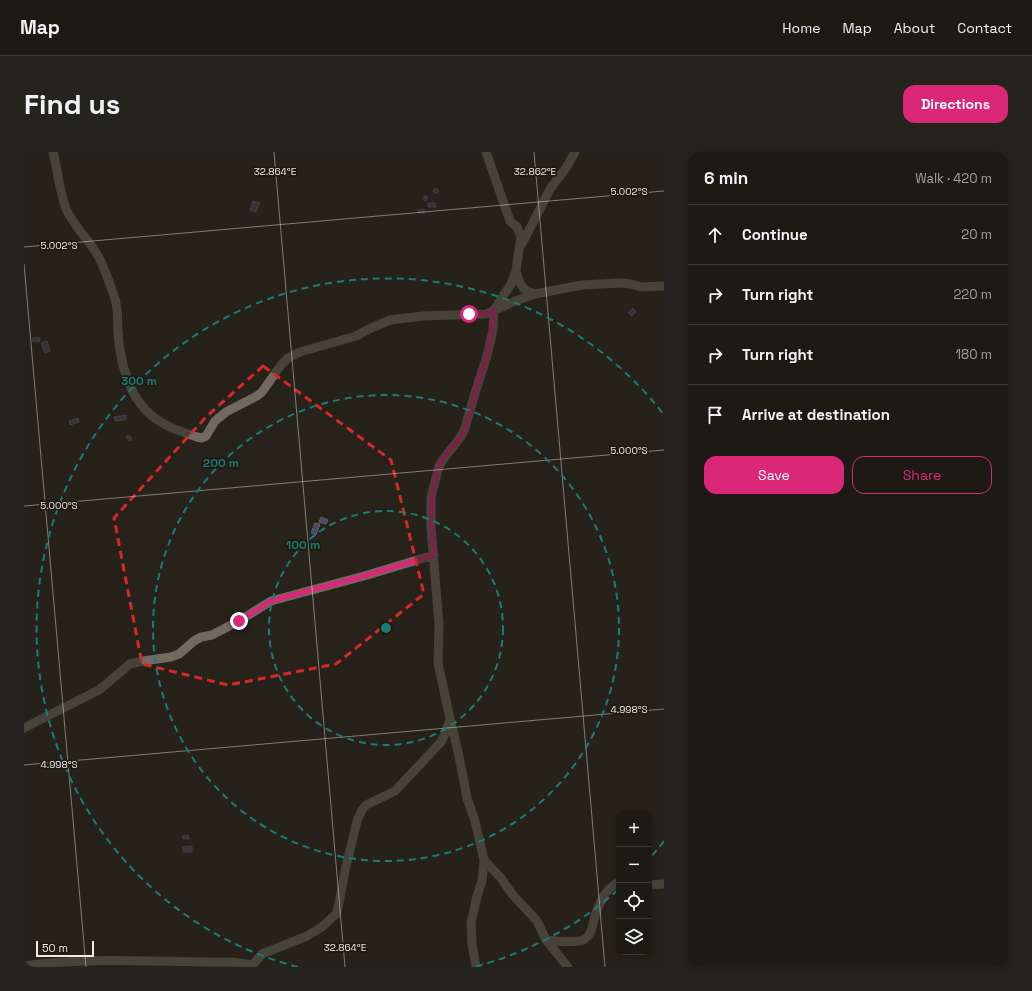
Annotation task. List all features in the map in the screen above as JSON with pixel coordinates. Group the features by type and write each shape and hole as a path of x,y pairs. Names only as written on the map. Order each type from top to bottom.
{"street":[{"path":"52,152 67,210 97,254 115,297 118,315 120,348 126,372 137,398 156,420 191,435 202,438 206,436 215,421 221,415 257,396 266,388 281,365 288,358 300,352 356,336 390,320 417,317 486,314 535,294 582,285 620,283 641,287 664,286"},
{"path":"476,967 472,944 471,923 482,881 484,860 475,821 467,798 460,756 450,719 438,663 438,625 431,527 431,497 438,466 464,431 487,356 493,330 494,310 511,284 516,271 521,246 521,234 517,227 510,221 486,152"},
{"path":"521,246 546,195 553,183 566,168 575,152"},
{"path":"516,271 523,288 535,294"},
{"path":"24,728 99,690 130,664 171,657 179,654 194,642 212,635 239,621 271,601 434,555"},
{"path":"24,966 41,963 84,961 231,962 252,966 262,954 307,936 322,927 336,914 344,870 357,821 362,810 366,805 395,790 404,781 441,742 450,719"},
{"path":"484,860 501,878 512,894 537,922 546,940 568,967"},
{"path":"546,940 582,940 589,935 593,927 595,914 604,896 609,887 617,883"},
{"path":"652,885 664,884"}],"highlighted area":[{"path":"263,366 391,460 424,594 336,664 228,685 142,664 114,518 206,417"}],"building":[{"path":"435,188 439,191 436,194 433,191"},
{"path":"424,196 427,196 427,201 424,201"},
{"path":"253,201 260,203 256,212 250,210"},
{"path":"428,203 435,203 436,207 428,207"},
{"path":"424,209 424,213 418,213 418,210"},
{"path":"633,308 636,312 632,316 628,313"},
{"path":"33,338 40,338 39,342 32,341"},
{"path":"47,341 50,351 45,353 41,343"},
{"path":"126,415 126,420 115,421 114,417"},
{"path":"78,418 79,422 70,425 69,421"},
{"path":"128,435 132,438 130,441 126,438"},
{"path":"321,517 328,520 326,524 319,522"},
{"path":"315,523 320,524 316,535 311,533"},
{"path":"188,835 189,839 183,839 183,836"},
{"path":"192,846 192,852 183,852 183,847"}],"route":[{"path":"239,621 271,601 400,566 434,555 431,527 431,497 438,466 464,431 480,374 487,356 493,330 494,310 486,314 469,314"}]}
